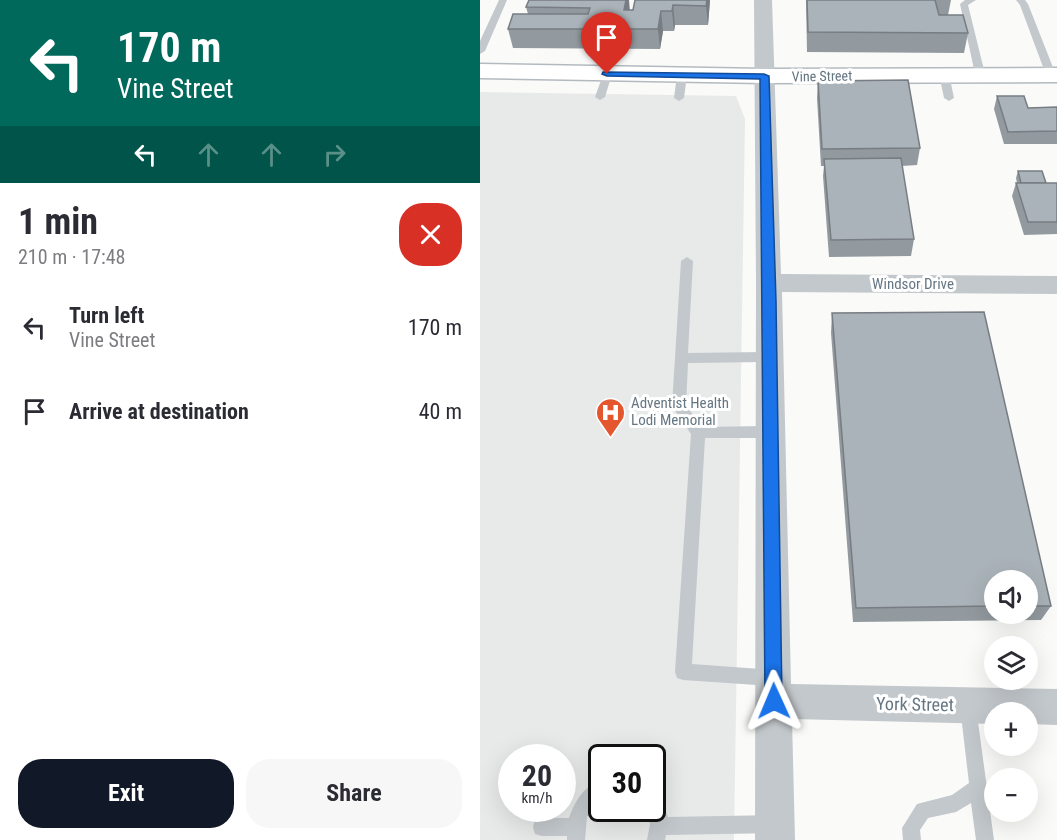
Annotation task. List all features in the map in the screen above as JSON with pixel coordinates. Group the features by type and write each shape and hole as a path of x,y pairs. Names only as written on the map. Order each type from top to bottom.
{"street":[{"path":"763,0 769,283 775,832"},
{"name":"Vine Street","path":"480,71 607,74 680,86 764,76 1054,75"},
{"name":"Windsor Drive","path":"769,283 1057,285"},
{"name":"York Street","path":"773,689 968,705 1057,707"}],"lane":[{"path":"480,51 503,0"},
{"path":"972,0 964,4 980,74"},
{"path":"1020,0 1024,4 1054,75"},
{"path":"600,97 607,74"},
{"path":"944,74 949,98"},
{"path":"687,261 679,406 698,433 683,672 773,689"},
{"path":"681,358 770,357"},
{"path":"698,433 771,432"},
{"path":"968,705 985,840"},
{"path":"912,840 911,828 923,810 956,803 978,788"},
{"path":"542,828 575,834 580,810 588,799"},
{"path":"658,833 775,832"}],"shaded area":[{"name":"Adventist Health Lodi Memorial","path":"480,92 736,96 745,119 734,840 480,840"}],"building":[{"path":"529,0 626,0 624,10 633,10 635,0 707,0 706,6 673,5 672,11 661,11 658,29 508,29 513,14 588,14 590,8 526,7"},
{"path":"807,0 935,0 939,15 963,15 968,33 808,32"},
{"path":"908,80 920,148 822,149 818,81"},
{"path":"997,96 1024,96 1028,108 1057,107 1057,131 1008,132"},
{"path":"901,158 914,239 831,240 824,159"},
{"path":"1018,171 1042,171 1046,183 1021,183"},
{"path":"1016,183 1057,183 1057,222 1028,222"},
{"path":"984,312 1051,606 1038,606 1038,570 984,570 984,606 856,608 832,313"}],"place":[{"name":"Adventist Health Lodi Memorial","path":"610,438"}],"route":[{"path":"607,74 764,76 770,301 774,701"}]}
